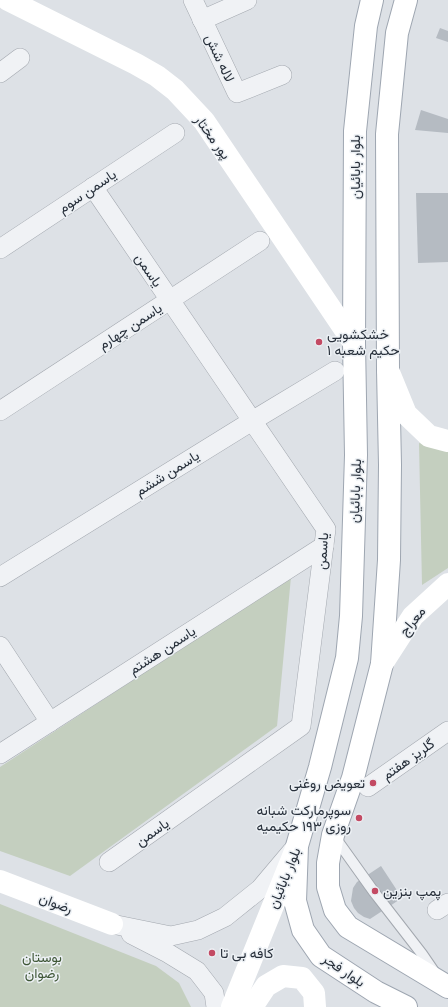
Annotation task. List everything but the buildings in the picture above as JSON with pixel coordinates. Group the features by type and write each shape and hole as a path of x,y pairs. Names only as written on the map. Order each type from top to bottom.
{"main road":[{"name":"پور مختار","path":"8,0 136,64 157,76 176,90 204,121 354,343"},
{"name":"بلوار بابائیان","path":"232,1007 297,846 320,767 347,658 351,610 356,455 354,343 355,131 366,26 372,0"},
{"path":"406,0 397,33 387,134 390,465 389,560 382,664 353,778 333,835 328,863 328,887 335,910 348,927 445,986"},
{"path":"388,370 406,414 429,436 448,441"},
{"name":"معراج","path":"382,664 413,616 448,584"},
{"name":"بلوار فجر","path":"297,846 295,900 303,930 321,956 376,992 406,1007"},
{"name":"رضوان","path":"0,881 112,924"},
{"path":"252,1007 266,986 282,976 302,978 314,993 315,1007"}],"street":[{"name":"لاله شش","path":"193,0 237,93 282,75"},
{"path":"202,20 247,0"},
{"path":"0,72 20,58"},
{"name":"یاسمن سوم","path":"0,249 175,133"},
{"name":"یاسمن","path":"93,188 326,529 301,726 109,862"},
{"name":"یاسمن چهارم","path":"0,411 260,241"},
{"name":"یاسمن ششم","path":"0,577 335,371"},
{"name":"یاسمن هشتم","path":"0,754 324,546"},
{"path":"0,646 50,722"},
{"name":"گلریز هفتم","path":"368,787 448,731"},
{"path":"112,924 171,936 198,930 225,917 260,889 297,846"},
{"path":"112,924 166,952 197,971 214,993 216,1007"}],"lane":[{"path":"333,835 445,986"}],"green space":[{"path":"419,443 448,450 448,568 422,585"},
{"path":"291,577 277,726 70,876 0,851 0,767"},
{"name":"بوستان رضوان","path":"0,904 156,966 179,983 191,1007 0,1007"}],"place":[{"name":"خشکشویی حکیم شعبه ۱","path":"319,342"},
{"name":"تعویض روغنی","path":"373,783"},
{"name":"سوپرمارکت شبانه روزی ۱۹۳ حکیمیه","path":"359,818"},
{"name":"پمپ بنزین","path":"375,891"},
{"name":"کافه بی تا","path":"212,953"}]}
